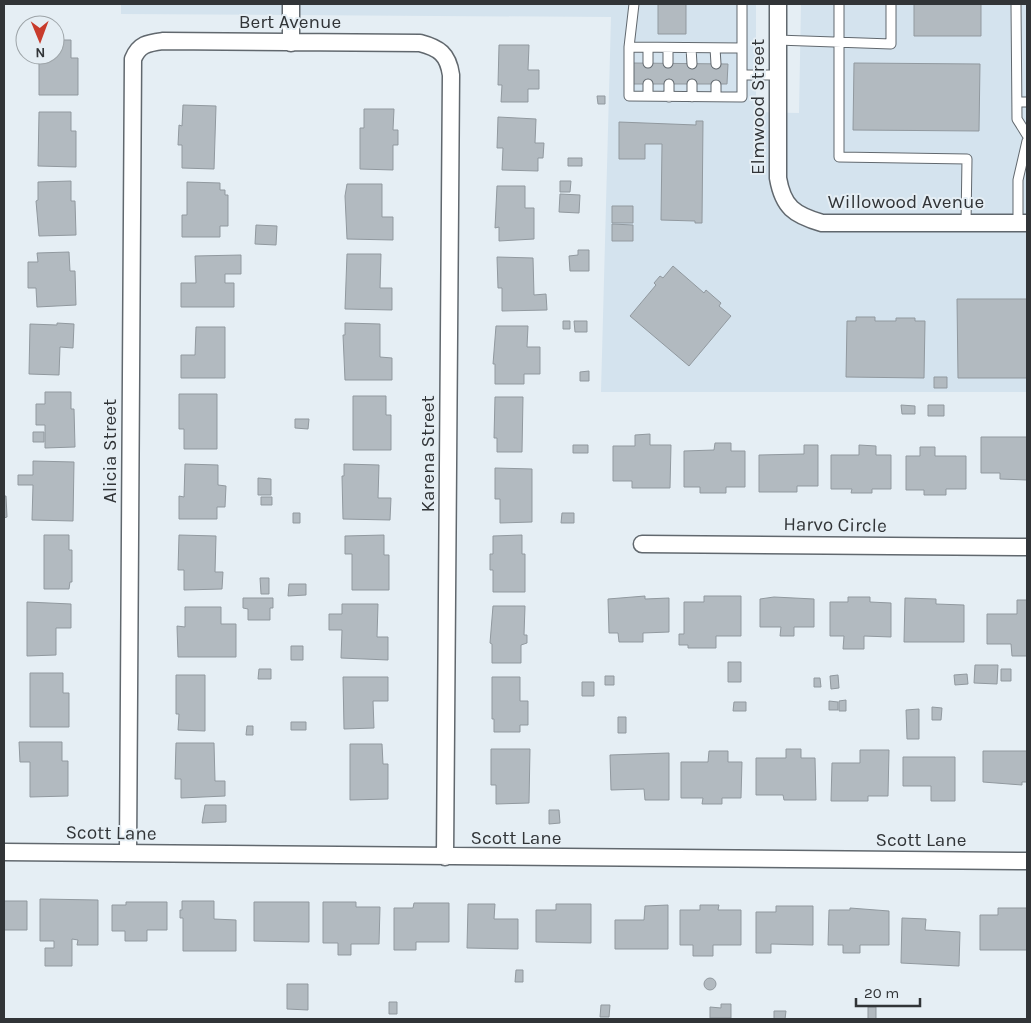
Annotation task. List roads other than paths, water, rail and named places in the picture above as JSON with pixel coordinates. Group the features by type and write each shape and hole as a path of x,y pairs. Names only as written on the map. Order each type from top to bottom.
{"street":[{"path":"290,43 291,4"},
{"name":"Elmwood Street","path":"778,4 778,178 781,194 789,207"},
{"name":"Bert Avenue","path":"137,49 148,43 163,41 420,44 434,47 443,52"},
{"name":"Alicia Street","path":"128,853 132,70 137,49"},
{"name":"Karena Street","path":"443,52 449,63 451,75 445,857"},
{"name":"Willowood Avenue","path":"789,207 803,218 822,222 1023,223"},
{"name":"Harvo Circle","path":"642,544 1027,547"},
{"name":"Scott Lane","path":"4,852 1027,861"}],"lane":[{"path":"634,4 629,47 629,96 669,97 742,97 742,4"},
{"path":"840,4 839,157 967,159 966,223"},
{"path":"777,40 891,44 891,4"},
{"path":"1016,4 1017,119 1027,135"},
{"path":"629,47 742,48"},
{"path":"648,48 648,63"},
{"path":"668,48 668,63"},
{"path":"692,48 692,64"},
{"path":"715,48 716,64"},
{"path":"742,75 778,75"},
{"path":"648,84 648,96"},
{"path":"669,84 669,97"},
{"path":"692,84 692,96"},
{"path":"716,85 716,97"},
{"path":"1017,102 1027,102"},
{"path":"1023,223 1018,180 1027,141"}]}
